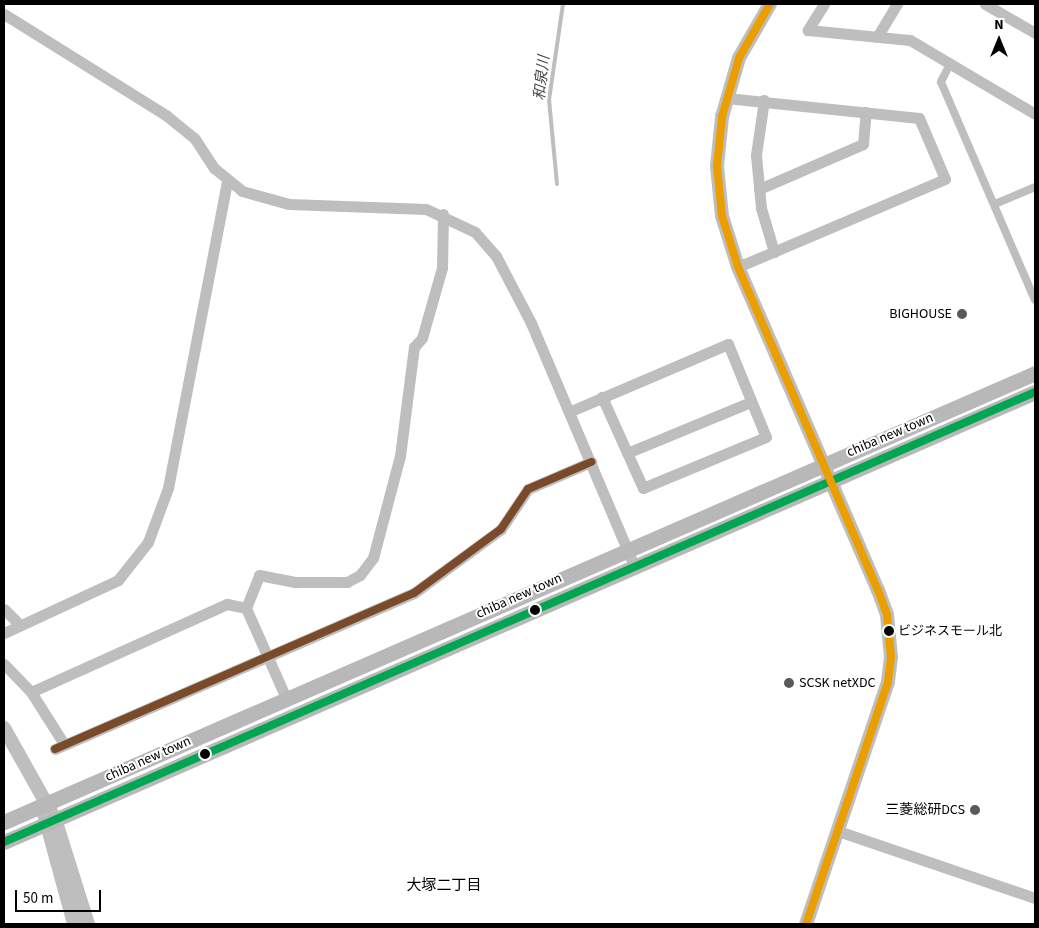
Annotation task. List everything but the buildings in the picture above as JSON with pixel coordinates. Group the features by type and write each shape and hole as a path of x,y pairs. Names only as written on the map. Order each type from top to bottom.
{"main road":[{"name":"chiba new town","path":"4,822 626,548 1035,373"},
{"name":"chiba new town","path":"4,842 1035,392"}],"street":[{"path":"770,4 739,58 726,98 716,166 724,224 738,267 887,615 891,657 888,682 806,924"},
{"path":"824,4 808,30 910,40 1035,114"},
{"path":"877,37 897,4"},
{"path":"985,4 1035,33"},
{"path":"4,14 167,116 195,139 227,181 261,200 280,203 375,205 442,214 474,232 496,256 571,411 634,566"},
{"path":"950,64 940,82 995,204 1035,300"},
{"path":"726,98 764,100 919,118 945,179 738,267"},
{"path":"764,100 756,154 759,189 774,252"},
{"path":"759,189 863,144 866,112"},
{"path":"4,632 118,580 148,542 168,488 227,181"},
{"path":"995,204 1035,187"},
{"path":"286,698 246,608 259,575 296,582 347,582 360,575 373,558 400,456 414,347 422,338 442,268 442,214"},
{"path":"571,411 602,397 728,344 766,437 643,488 602,397"},
{"path":"628,453 751,402"},
{"path":"4,664 31,692 60,746 414,593 502,529 528,489 591,462"},
{"path":"31,692 227,604 246,608"},
{"path":"4,609 20,625"},
{"path":"4,728 44,805 88,924"},
{"path":"50,822 74,924"},
{"path":"838,831 1035,898"}],"waterway":[{"name":"和泉川","path":"557,184 549,100 563,4"}],"transit line":[{"path":"770,4 739,58 722,117 717,166 722,216 738,267 878,590 887,615 891,657 888,682 806,924"},
{"path":"4,842 1035,392"},
{"path":"55,749 414,593 501,529 528,489 591,462"}],"place":[{"name":"BIGHOUSE","path":"962,314"},
{"name":"ビジネスモール北","path":"889,631"},
{"name":"SCSK netXDC","path":"789,683"},
{"name":"三菱総研DCS","path":"975,810"}],"district":[{"name":"大塚二丁目","path":"444,886"}]}
